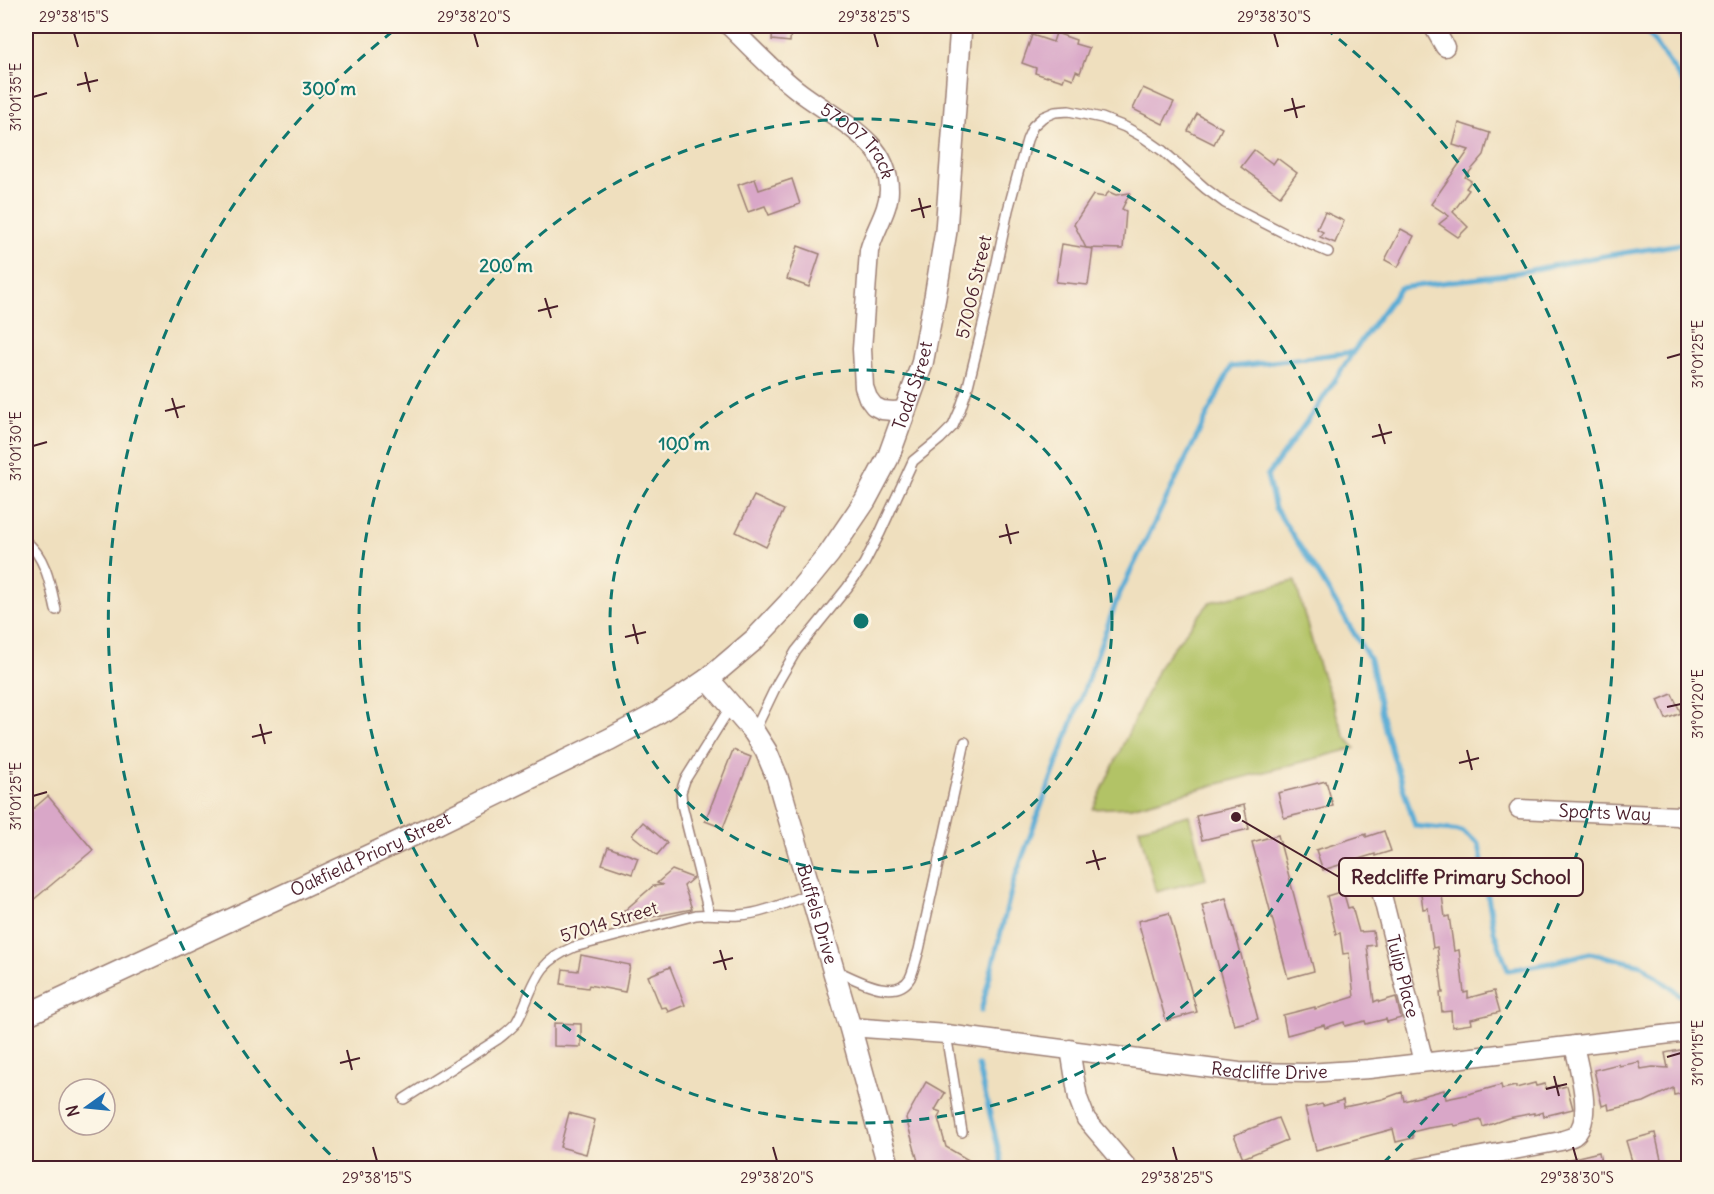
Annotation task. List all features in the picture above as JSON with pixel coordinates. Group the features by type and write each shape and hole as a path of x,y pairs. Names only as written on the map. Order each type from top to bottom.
{"street":[{"name":"57007 Track","path":"729,26 794,87 854,130 870,144 880,157 887,173 889,191 869,251 862,350 864,387 874,406 882,410 906,410"},
{"name":"Todd Street","path":"708,679 754,640 789,603 829,554 865,501 888,458 922,364 935,297 946,231 962,26"},
{"path":"1433,26 1445,47"},
{"name":"Buffels Drive","path":"708,679 754,732 766,751 777,777 889,1168"},
{"name":"Oakfield Priory Street","path":"28,1010 426,829 610,739 658,713 708,679"},
{"name":"Sports Way","path":"1519,809 1678,816 1689,820"},
{"name":"Tulip Place","path":"1381,891 1424,1062"},
{"name":"Redcliffe Drive","path":"849,1027 946,1034 1239,1072 1307,1073 1369,1069 1689,1032"},
{"path":"1418,1168 1561,1141 1574,1136 1582,1126 1585,1114 1574,1045"},
{"path":"1070,1049 1078,1098 1086,1119 1128,1168"}],"lane":[{"name":"57006 Street","path":"754,732 777,682 796,651 864,564 880,534 912,461 953,426 960,410 979,343 1008,210 1027,140 1034,126 1043,117 1055,112 1069,111 1102,118 1125,127 1163,151 1225,203 1328,252"},
{"path":"26,542 42,562 56,610"},
{"path":"709,913 682,805 681,792 685,780 731,706"},
{"path":"833,969 878,988 891,989 903,986 910,977 919,950 965,742"},
{"name":"57014 Street","path":"404,1099 508,1031 516,1022 537,976 546,964 561,953 677,919 709,913 740,915 811,893"},
{"path":"946,1034 962,1132"}],"green space":[{"path":"1295,581 1318,663 1345,737 1355,748 1131,807 1093,809 1161,663 1210,602"},
{"path":"1189,815 1206,879 1156,892 1139,828"}],"building":[{"path":"773,26 791,26 790,42 772,40"},
{"path":"1056,33 1076,40 1075,44 1089,48 1080,73 1076,71 1073,79 1065,76 1063,81 1047,77 1035,73 1036,68 1022,63 1032,35 1053,42"},
{"path":"1143,88 1174,102 1163,124 1133,109"},
{"path":"1197,114 1222,128 1214,144 1188,131"},
{"path":"1459,123 1490,133 1484,155 1465,177 1471,181 1466,188 1469,190 1453,212 1468,227 1458,237 1439,224 1449,216 1431,204 1469,150 1453,145"},
{"path":"1254,150 1273,164 1277,158 1297,173 1280,196 1241,167"},
{"path":"755,179 759,190 792,179 800,204 769,215 765,206 748,212 738,185"},
{"path":"1109,192 1116,195 1130,193 1122,209 1126,211 1123,249 1086,248 1074,224 1093,195 1104,197"},
{"path":"1325,212 1344,221 1335,243 1320,237 1323,232 1317,229"},
{"path":"1401,229 1414,236 1398,267 1385,260"},
{"path":"1062,244 1093,249 1088,285 1056,282"},
{"path":"798,246 820,254 809,287 787,279"},
{"path":"754,496 784,510 766,547 736,532"},
{"path":"1672,694 1681,713 1666,719 1658,700"},
{"path":"733,750 751,757 723,828 705,821"},
{"path":"1326,781 1333,806 1284,818 1278,793"},
{"path":"48,796 93,850 26,906 26,815"},
{"path":"1244,805 1249,829 1202,840 1196,816"},
{"path":"643,822 667,843 657,855 632,835"},
{"path":"1384,831 1391,851 1323,870 1316,850 1366,834 1366,837"},
{"path":"1278,835 1314,971 1288,978 1252,842"},
{"path":"608,847 638,858 632,874 602,864"},
{"path":"672,870 693,878 684,886 692,909 626,922 624,911 653,886 663,885 657,883"},
{"path":"1439,874 1445,917 1449,916 1454,951 1459,950 1464,993 1468,992 1468,998 1494,991 1500,1012 1471,1019 1472,1024 1452,1027 1451,1011 1442,1012 1440,993 1443,993 1437,947 1433,948 1428,908 1423,909 1419,877"},
{"path":"1343,891 1348,908 1352,907 1359,932 1373,931 1375,945 1367,946 1374,1002 1396,997 1401,1018 1366,1024 1365,1021 1345,1026 1344,1022 1287,1035 1283,1015 1315,1007 1315,1009 1354,997 1349,953 1343,954 1340,933 1336,934 1327,896"},
{"path":"1226,898 1258,1019 1234,1025 1202,905"},
{"path":"1169,913 1197,1012 1166,1021 1138,921"},
{"path":"581,955 630,965 625,992 589,985 588,988 561,984 563,969 578,971"},
{"path":"670,967 685,1005 668,1012 666,1007 661,1008 648,976"},
{"path":"554,1023 581,1024 581,1047 554,1046"},
{"path":"1689,1048 1689,1092 1674,1095 1673,1088 1644,1102 1609,1110 1608,1104 1602,1106 1594,1070 1639,1062 1641,1069 1668,1068 1665,1053"},
{"path":"926,1082 945,1093 935,1110 941,1112 938,1118 946,1147 982,1168 924,1168 919,1165 906,1118"},
{"path":"1535,1083 1536,1086 1545,1084 1546,1089 1557,1085 1558,1088 1567,1086 1573,1109 1544,1116 1543,1112 1508,1118 1483,1127 1481,1120 1455,1126 1454,1124 1428,1128 1412,1132 1413,1138 1396,1142 1393,1129 1316,1150 1305,1108 1343,1100 1344,1107 1383,1099 1402,1092 1404,1101 1444,1090 1446,1099 1501,1085 1502,1089"},
{"path":"569,1113 595,1120 586,1154 560,1147"},
{"path":"1278,1118 1287,1140 1243,1158 1234,1135"},
{"path":"1655,1133 1663,1168 1634,1168 1626,1141"},
{"path":"1599,1152 1602,1168 1554,1168 1553,1163"}],"waterway":[{"path":"1643,26 1685,85 1688,105"},
{"path":"981,1011 1014,880 1118,597 1231,367 1353,352 1400,288 1505,275 1597,257 1688,243"},
{"path":"1353,352 1318,406 1267,476 1275,508 1370,660 1385,730 1415,826 1461,831 1479,844 1494,931 1508,970 1590,953 1642,965 1680,995"},
{"path":"978,1065 1003,1168"}],"place":[{"name":"Redcliffe Primary School","path":"1236,817"}]}
